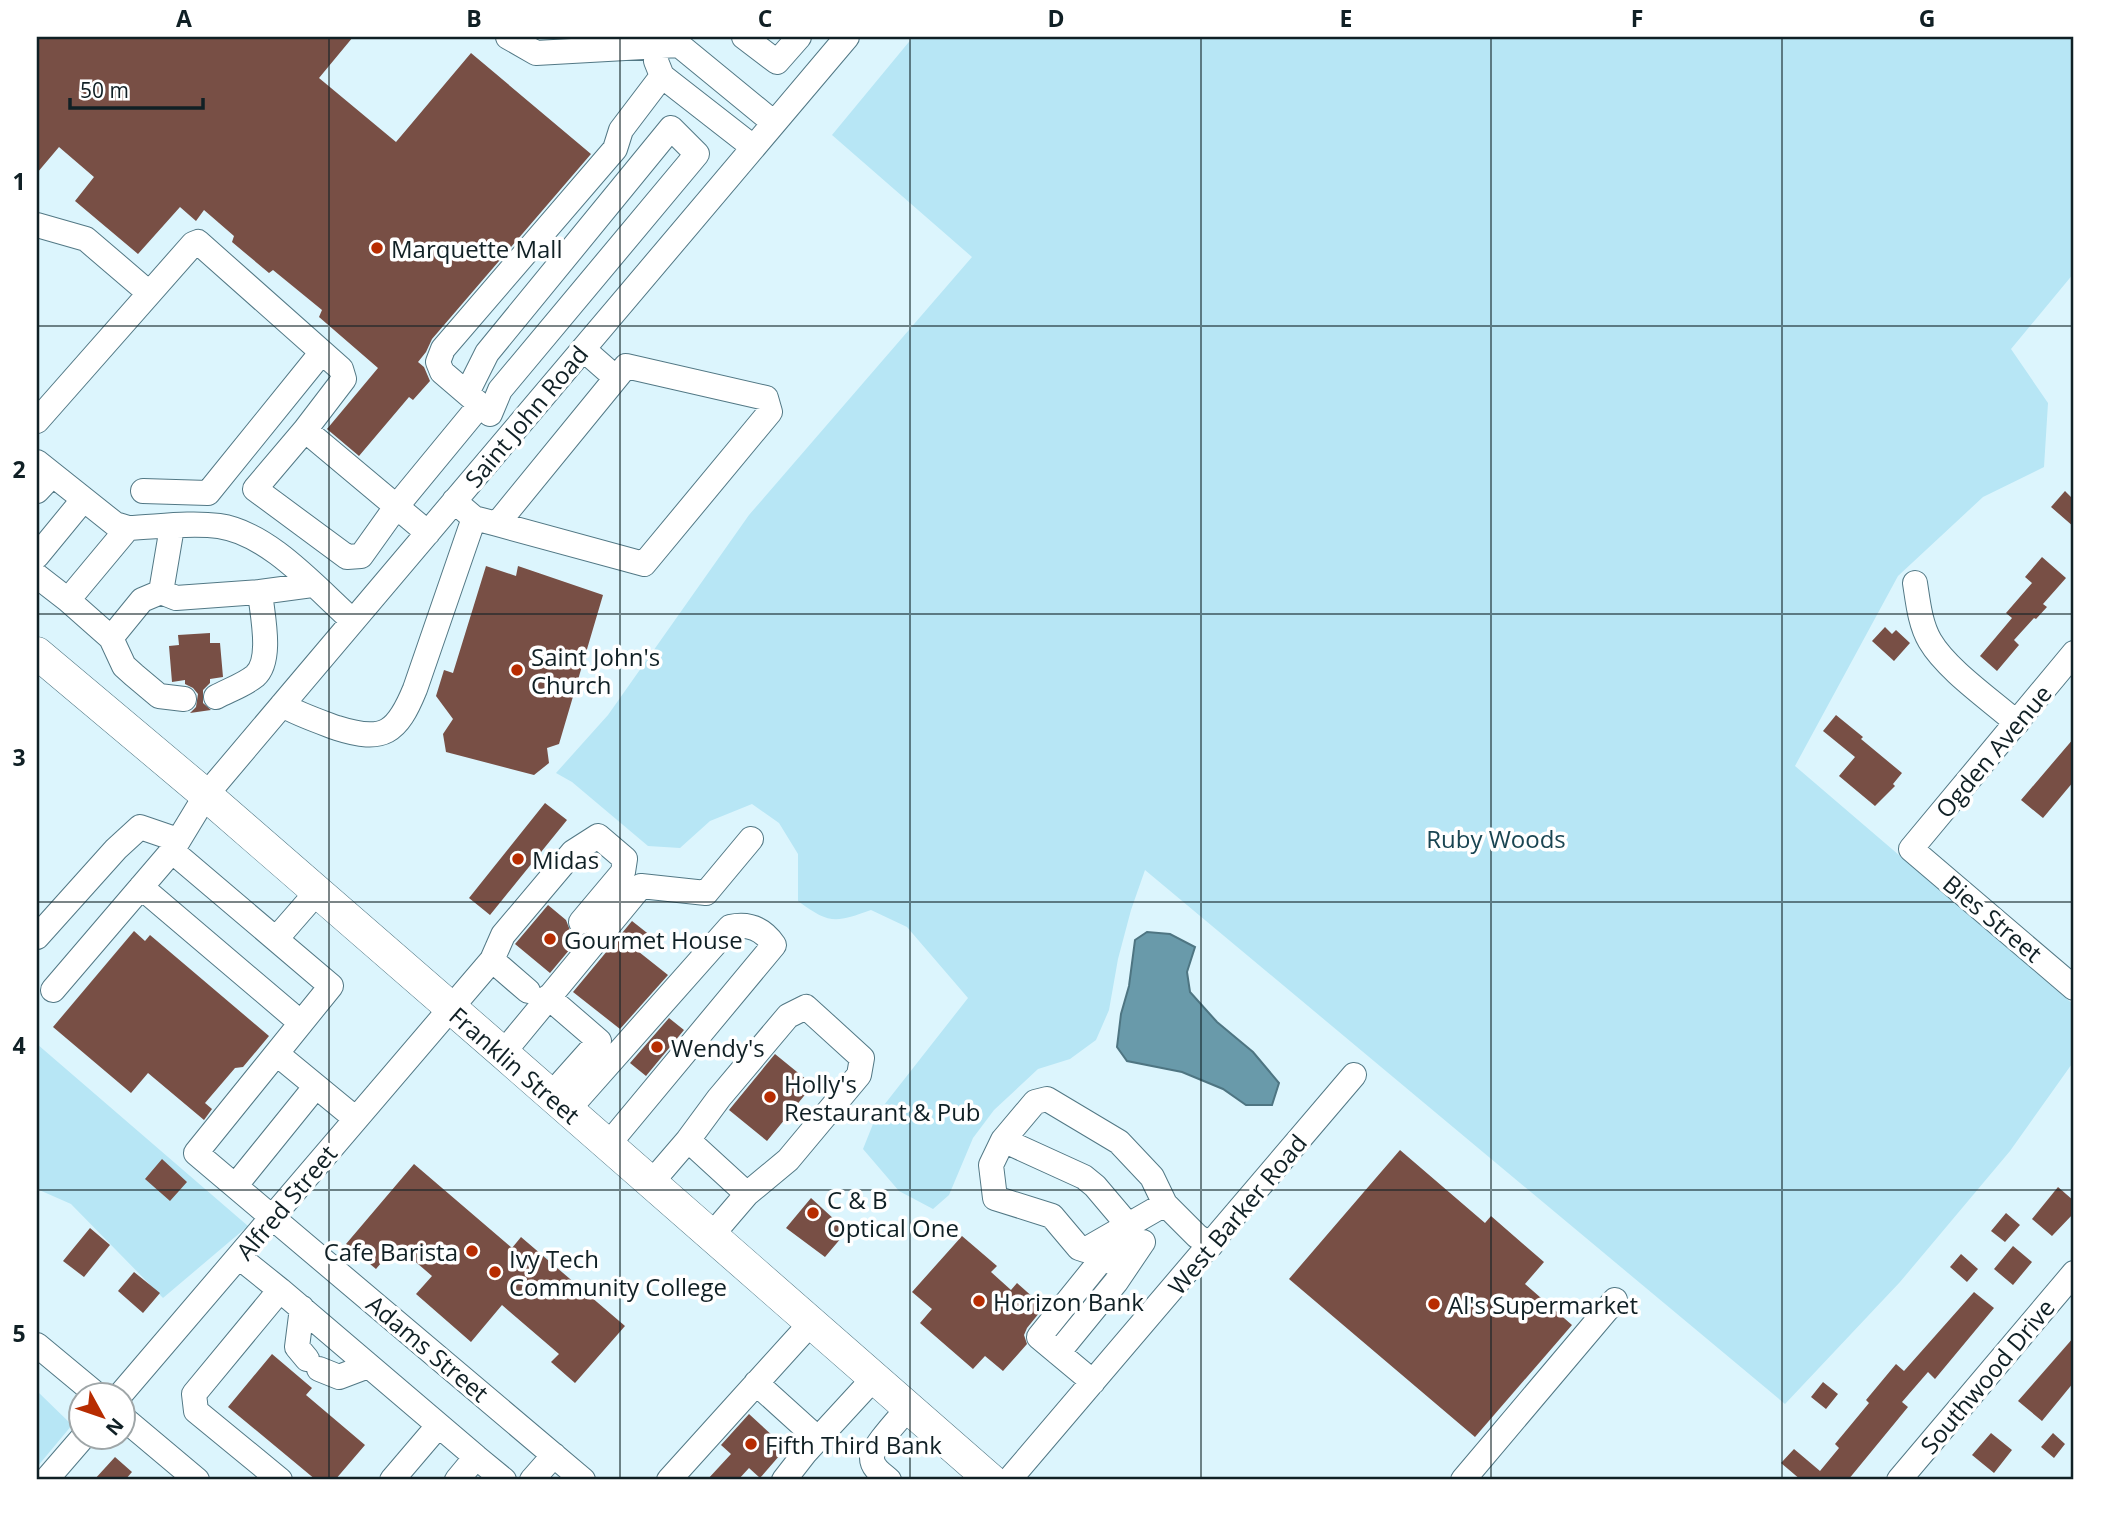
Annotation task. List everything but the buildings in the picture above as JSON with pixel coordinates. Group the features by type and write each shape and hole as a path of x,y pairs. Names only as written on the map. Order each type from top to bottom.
{"main road":[{"name":"Franklin Street","path":"40,662 206,795 991,1480"}],"street":[{"path":"508,37 537,53 649,44 678,45 774,123"},
{"path":"744,37 777,62 799,37"},
{"name":"Saint John Road","path":"53,990 175,846 206,795 847,37"},
{"path":"649,44 662,76 753,148"},
{"path":"512,433 442,372 438,362 443,349 615,149 621,130 662,76"},
{"path":"37,421 193,244 198,242 341,369 344,379 255,489 346,556 361,556 396,507 479,404 500,390 697,154 671,128 487,353 479,404"},
{"path":"37,225 86,239 149,293"},
{"path":"583,349 616,378"},
{"path":"143,491 208,493 321,352"},
{"path":"282,705 305,717 359,735 378,735 393,727 405,713 486,521 626,366 766,398 770,412 644,564 486,521 454,501"},
{"path":"304,430 428,533"},
{"path":"42,476 83,500 115,524 128,528 218,526 238,531 277,554 353,621"},
{"path":"37,556 83,500"},
{"path":"161,592 172,527"},
{"path":"68,600 128,528"},
{"path":"37,576 111,638 124,666 159,696 184,699"},
{"path":"1915,583 1920,615 1929,640 1948,663 2017,723"},
{"path":"111,638 142,600 161,592 176,598 312,585"},
{"path":"216,697 249,680 262,666 265,655 260,592"},
{"name":"Ogden Avenue","path":"1911,849 2074,653"},
{"path":"37,937 116,849 140,827 175,846 331,986 277,1054 356,1119"},
{"name":"Alfred Street","path":"134,1380 492,960 503,935 573,852 598,836 625,859 623,872 581,922"},
{"path":"503,1052 538,994 641,886 706,893 751,839"},
{"name":"Bies Street","path":"1911,849 2074,988"},
{"path":"141,887 301,1023"},
{"path":"276,939 317,892"},
{"path":"559,1103 730,927 745,924 766,934 774,945 607,1146"},
{"path":"492,960 599,1041 559,1103"},
{"path":"650,1183 788,1016 806,1007 862,1058 859,1074 788,1160 747,1194 711,1236"},
{"name":"Adams Street","path":"277,1054 196,1153 583,1480"},
{"name":"West Barker Road","path":"1009,1480 1354,1075"},
{"path":"236,1185 316,1086"},
{"path":"1136,1234 1085,1250 1079,1248 1052,1216 995,1198 990,1165 1003,1140 1035,1102 1047,1099 1119,1142 1152,1177 1171,1211 1197,1236 1211,1245"},
{"path":"688,1140 747,1194"},
{"path":"1003,1140 1084,1177 1096,1186 1136,1234"},
{"path":"1093,1382 1039,1337 1098,1264 1171,1211"},
{"path":"239,1257 504,1480"},
{"name":"Southwood Drive","path":"1899,1480 2074,1273"},
{"path":"280,1290 194,1394 197,1411 280,1480"},
{"path":"1463,1480 1615,1300"},
{"path":"302,1308 297,1347 313,1364 327,1374 339,1377 368,1366"},
{"path":"680,1476 756,1383 811,1323"},
{"path":"37,1345 78,1380"},
{"path":"784,1480 874,1378"},
{"path":"756,1383 818,1439"},
{"path":"889,1480 875,1468 872,1457 876,1448 908,1408"},
{"path":"392,1480 438,1426"},
{"path":"136,1429 197,1480"},
{"path":"46,1480 73,1450"},
{"path":"532,1480 554,1455"},
{"path":"457,1480 476,1457"}],"green space":[{"name":"Ruby Woods","path":"913,37 2074,37 2074,273 2011,349 2048,403 2044,467 1983,497 1898,576 1795,766 2074,1005 2074,1061 2010,1151 1900,1282 1785,1404 1145,870 1118,959 1109,1010 1096,1040 1070,1059 1038,1069 994,1110 973,1138 949,1195 933,1209 899,1191 863,1149 877,1114 968,998 907,927 871,910 833,919 817,914 798,901 798,854 779,823 752,804 710,821 680,848 648,846 572,782 556,773 608,715 749,515 972,257 832,135"},
{"path":"37,1044 248,1226 163,1298 71,1204 37,1189"},
{"path":"37,1391 66,1419 66,1432 37,1467"}],"shaded area":[{"path":"1147,932 1170,934 1195,947 1187,972 1190,992 1217,1022 1253,1052 1279,1083 1272,1105 1246,1105 1223,1089 1182,1072 1127,1061 1117,1047 1121,1014 1129,986 1135,940"}],"place":[{"name":"Marquette Mall","path":"377,248"},
{"name":"Saint John's Church","path":"517,670"},
{"name":"Midas","path":"518,859"},
{"name":"Gourmet House","path":"550,939"},
{"name":"Wendy's","path":"657,1047"},
{"name":"Holly's Restaurant & Pub","path":"770,1097"},
{"name":"C & B Optical One","path":"813,1213"},
{"name":"Cafe Barista","path":"472,1251"},
{"name":"Ivy Tech Community College","path":"495,1272"},
{"name":"Horizon Bank","path":"979,1301"},
{"name":"Al's Supermarket","path":"1434,1304"},
{"name":"Fifth Third Bank","path":"751,1444"}]}
